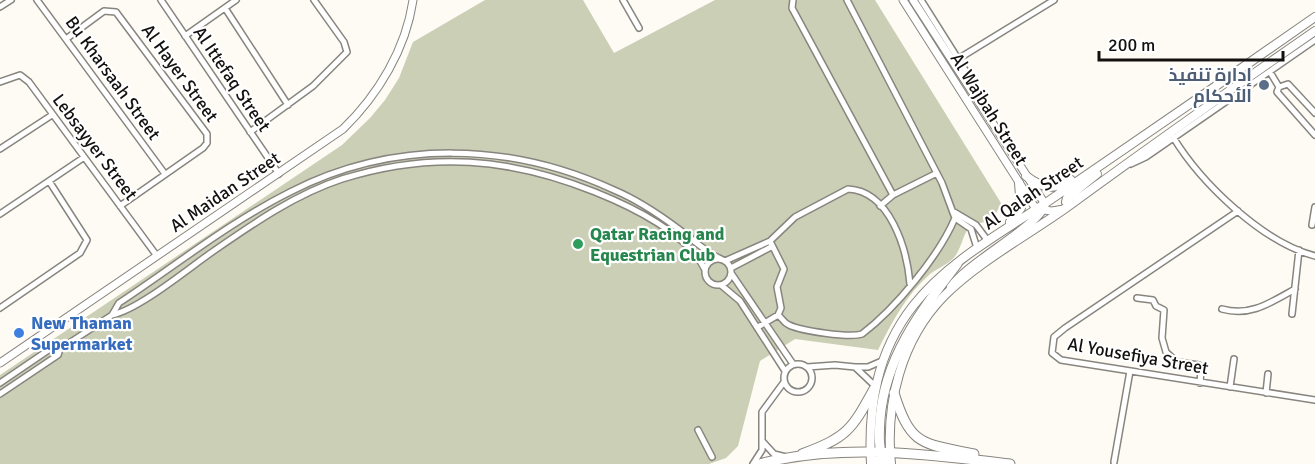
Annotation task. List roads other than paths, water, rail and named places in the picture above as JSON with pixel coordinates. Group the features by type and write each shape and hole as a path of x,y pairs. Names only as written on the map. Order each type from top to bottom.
{"highway":[{"path":"879,459 879,429 884,392 897,354 916,317 957,264"},
{"path":"759,464 792,458 831,443 851,429 874,387"},
{"path":"894,393 901,417 915,437 934,446 1020,464"},
{"path":"792,458 879,459 917,452 1010,464"}],"main road":[{"name":"Al Qalah Street","path":"879,459 874,387 882,361 913,306 931,285 991,239 1042,208 1315,17"},
{"name":"Al Qalah Street","path":"879,459 890,423 894,393 911,346 945,295 1120,166 1315,31"},
{"path":"1026,176 1041,186 1052,188 1062,185 1114,152 1124,149"},
{"path":"1067,206 1066,198 1118,158 1124,149"},
{"path":"991,239 1021,208 1019,183"},
{"path":"945,295 954,281 979,258 1042,208"},
{"name":"Al Qalah Street","path":"879,459 891,464"}],"street":[{"path":"0,8 11,0"},
{"name":"Bu Kharsaah Street","path":"37,0 165,174"},
{"name":"Al Ittefaq Street","path":"161,0 279,174"},
{"path":"185,36 236,0"},
{"path":"250,132 321,79 347,52 344,42 314,0"},
{"name":"Al Maidan Street","path":"0,363 343,129 369,99 399,50 413,0"},
{"path":"793,0 792,8 893,195"},
{"path":"847,0 937,173 955,215 971,229 977,249"},
{"name":"Al Wajbah Street","path":"903,0 1019,183 1042,208"},
{"name":"Al Wajbah Street","path":"913,0 1026,176 1042,208"},
{"name":"Al Wajbah Street","path":"921,0 967,73 983,111"},
{"path":"958,59 1054,0"},
{"path":"625,1 639,28"},
{"path":"225,8 288,105"},
{"name":"Al Hayer Street","path":"66,39 104,11 116,12 206,132 208,140 206,146 120,206"},
{"name":"Al Qalah Street","path":"1120,166 1140,160 1314,43"},
{"path":"1270,72 1279,87 1277,92 1281,100 1315,135"},
{"name":"Lebsayyer Street","path":"0,82 20,75 29,82 157,256"},
{"path":"1279,87 1288,84 1315,113"},
{"path":"0,149 52,115"},
{"path":"1173,137 1189,162 1238,211 1299,250 1315,256"},
{"path":"112,315 119,303 253,213 291,191 358,167 423,154 467,152 550,164 616,191 651,210 723,260 793,364 807,368 835,365 868,367 882,361"},
{"path":"0,214 83,158"},
{"path":"0,383 50,349 60,349 112,315 160,288 281,208 341,180 387,169 462,160 527,169 624,204 650,219 692,251 705,270 707,280 716,285 726,283 731,271 771,244 795,217 848,189 867,194 880,206 896,228 904,248 910,284"},
{"path":"527,169 529,160"},
{"path":"386,161 387,169"},
{"path":"358,167 360,175"},
{"path":"880,206 893,195 937,173"},
{"path":"0,308 80,253 87,240 49,181"},
{"path":"1042,208 1067,206"},
{"path":"1312,225 1315,207"},
{"name":"Al Yousefiya Street","path":"1238,211 1054,337 1052,353 1061,360 1315,400"},
{"path":"955,215 969,220 991,239"},
{"path":"778,315 784,322 796,327 858,335 876,321 910,284 945,240 955,215"},
{"path":"705,270 710,261 723,260 771,244"},
{"path":"758,327 778,315 781,308 777,287 784,269 771,244"},
{"path":"1292,314 1299,250"},
{"path":"154,280 160,288"},
{"path":"722,285 740,302 785,371 784,381 762,412 763,442 758,458 753,464"},
{"path":"1222,309 1242,312 1256,310 1294,289"},
{"path":"1137,298 1153,300 1156,306 1164,310 1163,348 1173,360 1199,365 1202,370 1200,383"},
{"path":"0,394 58,355 60,349"},
{"path":"1230,387 1234,359"},
{"path":"785,371 793,364"},
{"path":"774,395 789,389 803,391 824,367"},
{"path":"855,367 874,387"},
{"path":"807,368 812,379"},
{"path":"1114,462 1130,371"},
{"path":"1266,393 1268,374"},
{"path":"784,381 789,389"},
{"path":"698,430 712,457"},
{"path":"763,442 774,454 792,458"}],"place":[{"name":"إدارة تنفيذ الأحكام","path":"1264,85"},
{"name":"Qatar Racing and Equestrian Club","path":"578,244"},
{"name":"New Thaman Supermarket","path":"19,333"}]}
